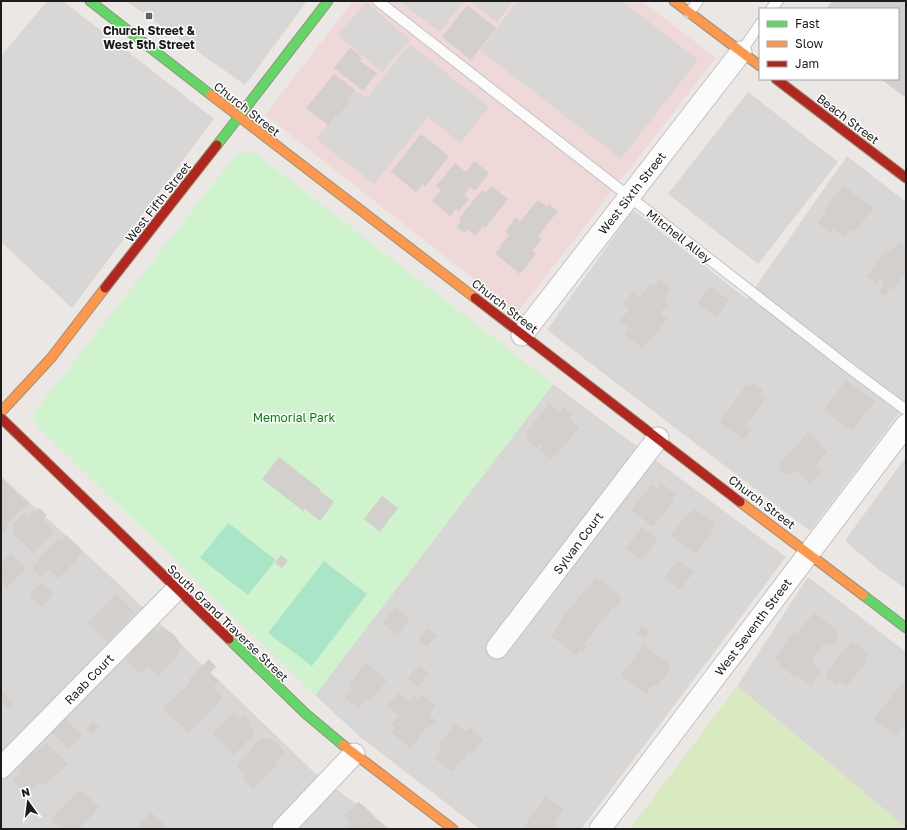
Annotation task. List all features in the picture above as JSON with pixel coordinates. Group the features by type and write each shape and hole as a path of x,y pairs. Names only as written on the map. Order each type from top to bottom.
{"main road":[{"name":"Church Street","path":"90,1 522,335 906,628"},
{"name":"West Fifth Street","path":"1,412 31,382 54,354 328,1"},
{"path":"674,1 759,65"},
{"name":"Beach Street","path":"777,80 906,178"},
{"name":"South Grand Traverse Street","path":"1,418 296,705 354,754 453,829"}],"street":[{"name":"West Sixth Street","path":"522,335 741,52"},
{"name":"West Seventh Street","path":"600,829 906,425"},
{"name":"Sylvan Court","path":"497,648 658,438"},
{"name":"Raab Court","path":"1,768 177,589"},
{"path":"283,829 354,754"}],"lane":[{"name":"Mitchell Alley","path":"378,1 906,410"},
{"path":"689,13 698,1"},
{"path":"741,52 759,25"}],"shaded area":[{"path":"47,1 63,1 214,119 72,308 1,242 1,56"},
{"path":"126,1 307,1 245,85"},
{"path":"353,1 642,1 716,58 517,313 265,115"},
{"path":"399,1 464,1 440,32"},
{"path":"469,1 513,1 497,22"},
{"path":"518,1 622,1 698,60 621,159 480,50"},
{"path":"366,2 410,40 382,72 338,35"},
{"path":"410,44 489,107 460,143 428,117 374,184 316,139 355,90 367,98"},
{"path":"748,92 838,162 758,264 668,194"},
{"path":"847,156 906,202 906,404 810,531 547,330 633,210 747,299"},
{"path":"553,384 786,557 581,829 480,829 360,737 315,695"},
{"path":"906,457 906,589 878,569 846,542 846,539"},
{"path":"1,476 108,574 316,774 390,829 1,829"},
{"path":"808,577 906,652 906,829 902,829 904,826 737,686"}],"green space":[{"name":"Memorial Park","path":"248,152 256,154 553,384 315,695 37,426 33,418 35,412 232,160 237,155"},
{"path":"228,523 276,560 248,595 200,558"},
{"path":"324,561 367,594 312,666 268,633"},
{"path":"737,686 904,826 902,829 630,829"}],"building":[{"path":"832,1 902,1 906,4 906,98 882,80 899,80 899,8 827,8"},
{"path":"467,5 496,28 471,60 442,37"},
{"path":"350,48 359,54 358,56 362,59 360,61 377,73 363,91 334,68"},
{"path":"334,74 355,90 346,101 348,103 338,116 336,114 328,125 306,108"},
{"path":"421,134 449,156 425,187 423,184 416,192 391,172"},
{"path":"474,161 489,173 475,191 470,187 464,195 469,199 459,211 456,209 450,216 432,201 441,190 436,186 455,163 466,172"},
{"path":"491,186 508,199 485,228 483,226 475,236 467,229 464,233 457,227 461,220 459,218 482,190 486,193"},
{"path":"844,186 873,208 855,232 851,229 844,237 833,229 830,232 818,223 827,211 825,209"},
{"path":"538,200 547,207 549,204 558,211 538,236 542,239 532,251 536,254 520,274 495,254 509,235 505,231 516,217 520,221"},
{"path":"899,242 906,247 906,273 893,290 891,288 885,296 878,291 884,283 880,279 877,284 867,276 887,249 891,252"},
{"path":"660,280 671,289 664,301 668,304 661,312 661,314 667,319 643,349 624,334 629,328 620,321 629,309 623,304 633,291 640,296 651,283 655,286"},
{"path":"710,286 729,300 717,317 697,303"},
{"path":"846,380 875,401 852,431 824,410"},
{"path":"753,383 763,390 760,394 766,398 746,425 752,429 744,440 720,422 747,384 750,387"},
{"path":"549,403 560,412 564,407 573,414 569,419 579,427 556,456 554,454 550,459 539,451 543,446 540,444 536,448 526,440 529,435 526,433"},
{"path":"808,432 820,441 818,443 827,451 816,465 822,470 811,483 794,470 791,474 788,472 786,475 779,470 781,467 779,465"},
{"path":"279,457 334,502 320,521 305,509 303,511 262,479"},
{"path":"1,478 28,504 6,524 9,527 1,535"},
{"path":"661,483 676,494 672,499 674,500 653,527 632,511 632,509 652,484 657,488"},
{"path":"382,496 398,508 380,532 364,519"},
{"path":"39,508 47,515 43,519 54,531 33,553 11,532 15,528 12,526 24,513 27,516 33,510 34,512"},
{"path":"695,509 715,524 711,529 713,531 695,554 671,535 689,512 691,514"},
{"path":"642,527 658,539 642,560 626,548"},
{"path":"66,535 83,551 58,579 49,569 41,577 32,568 39,561 38,559 59,538 61,540"},
{"path":"11,553 26,568 7,588 1,582 1,563"},
{"path":"281,555 288,561 282,568 275,563"},
{"path":"678,560 694,572 680,590 664,578"},
{"path":"596,577 621,596 619,600 621,602 617,607 614,606 584,644 587,647 583,652 580,650 576,655 551,636 561,622 560,621"},
{"path":"42,582 54,594 41,607 29,595"},
{"path":"116,594 135,612 107,642 88,623"},
{"path":"395,607 410,618 398,635 382,623"},
{"path":"814,613 835,629 838,637 833,644 823,645 811,662 822,670 811,686 797,675 795,677 780,666 782,664 774,659 794,632 796,634"},
{"path":"162,626 174,635 183,647 177,652 179,654 158,676 148,667 141,674 126,660 133,652 132,651 154,629 157,632"},
{"path":"642,626 650,632 645,639 637,633"},
{"path":"427,628 437,636 427,647 418,640"},
{"path":"852,641 869,653 864,659 867,661 846,687 839,682 836,685 825,677 828,673 827,672"},
{"path":"644,645 669,664 668,666 671,668 657,687 653,685 646,694 621,675"},
{"path":"209,659 216,667 210,673 219,681 213,688 223,698 189,733 163,709 191,681 189,680"},
{"path":"366,663 387,680 370,702 366,699 358,708 345,698 352,688 348,685"},
{"path":"419,665 429,673 418,687 408,678"},
{"path":"905,680 906,723 896,736 874,719"},
{"path":"1,690 14,703 9,709 1,701"},
{"path":"398,693 410,702 414,696 419,700 423,695 436,706 429,715 437,721 432,727 429,725 411,748 391,732 395,727 392,725 399,716 387,706"},
{"path":"234,712 240,718 243,715 251,722 248,725 255,733 234,755 213,734"},
{"path":"66,719 82,735 69,749 52,733"},
{"path":"93,721 99,727 92,734 85,729"},
{"path":"455,724 466,732 469,728 484,739 472,754 468,752 452,772 435,759 442,749 438,746"},
{"path":"262,737 264,740 266,738 268,740 271,737 285,752 276,761 278,764 253,789 242,778 245,775 236,765"},
{"path":"46,743 68,764 44,786 40,782 27,795 13,780 20,773 18,771 23,766 20,764 32,752 34,754"},
{"path":"82,790 99,807 79,829 61,829 51,819 76,793 77,794"},
{"path":"546,797 564,810 555,822 556,824 552,829 523,829 528,822 527,821"},
{"path":"358,802 387,829 349,829 345,826 349,821 344,816"},
{"path":"151,812 169,829 142,829 138,826"}],"traffic: fast":[{"path":"90,1 211,95"},
{"path":"217,145 328,1"},
{"path":"863,595 906,628"},
{"path":"229,639 306,714 343,745"}],"traffic: slow":[{"path":"674,1 759,65"},
{"path":"211,95 475,298"},
{"path":"1,412 51,358 105,288"},
{"path":"740,502 863,595"},
{"path":"343,745 453,829"}],"traffic: jam":[{"path":"777,80 906,178"},
{"path":"105,288 217,145"},
{"path":"475,298 740,502"},
{"path":"1,418 229,639"}],"place":[{"name":"Church Street & West 5th Street","path":"149,16"}]}
